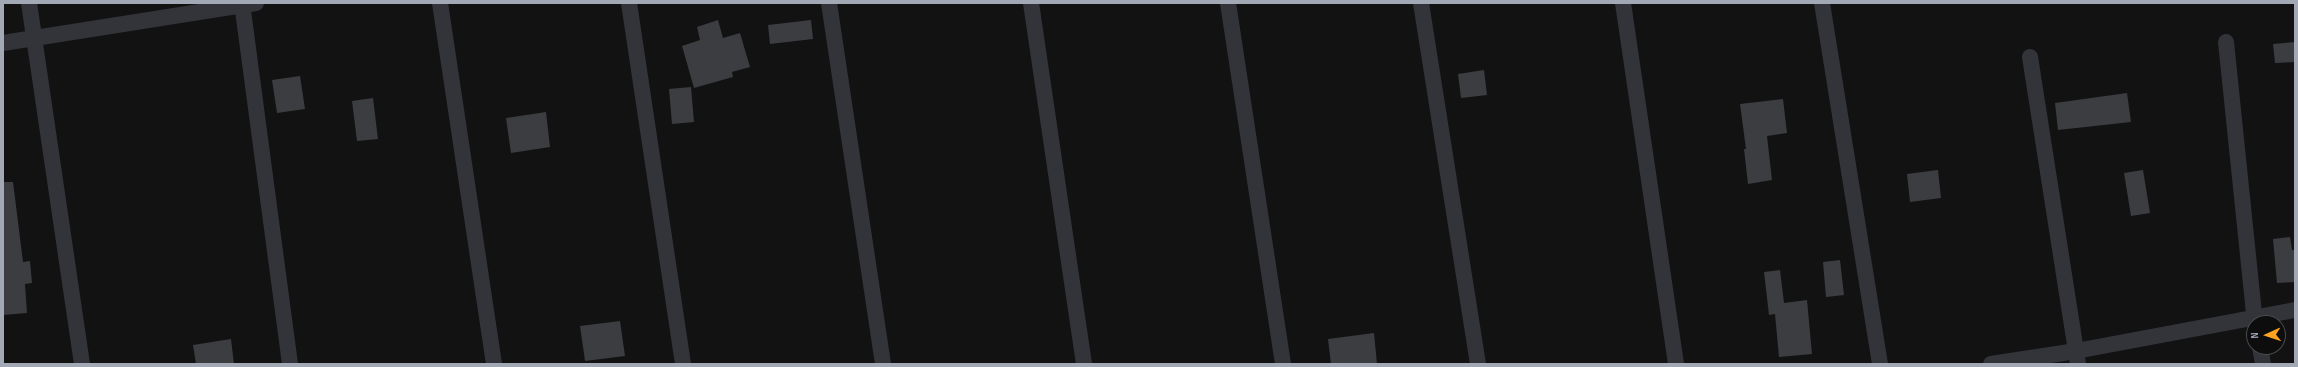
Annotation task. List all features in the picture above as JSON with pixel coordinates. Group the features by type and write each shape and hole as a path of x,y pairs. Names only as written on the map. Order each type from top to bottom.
{"street":[{"path":"29,3 82,364"},
{"path":"440,3 494,364"},
{"path":"629,3 683,364"},
{"path":"829,3 883,364"},
{"path":"1031,3 1084,364"},
{"path":"1228,3 1283,364"},
{"path":"1421,3 1478,364"},
{"path":"1624,3 1676,364"},
{"path":"1822,3 1880,364"},
{"path":"3,42 246,4 290,364"},
{"path":"2226,42 2254,315"},
{"path":"2030,57 2077,358"},
{"path":"2275,315 2295,310"},
{"path":"1991,364 2077,358 2246,322"}],"building":[{"path":"718,20 723,38 740,33 750,67 732,72 733,77 694,88 682,46 700,40 697,27"},
{"path":"811,20 813,39 770,44 768,25"},
{"path":"2295,42 2295,62 2275,63 2273,44"},
{"path":"1484,70 1487,95 1461,98 1458,74"},
{"path":"300,76 305,109 277,113 272,80"},
{"path":"691,87 694,122 672,124 669,89"},
{"path":"2127,93 2131,122 2058,130 2055,103"},
{"path":"373,98 378,139 357,141 352,101"},
{"path":"1783,99 1787,133 1767,136 1772,180 1748,184 1744,149 1746,149 1740,104"},
{"path":"546,112 550,147 511,153 506,118"},
{"path":"1938,170 1941,198 1910,202 1907,174"},
{"path":"2143,170 2150,213 2131,216 2124,173"},
{"path":"3,182 13,182 23,262 30,261 32,283 25,284 27,313 3,315"},
{"path":"2290,237 2292,250 2295,250 2295,282 2277,283 2273,239"},
{"path":"1840,260 1844,295 1826,297 1823,262"},
{"path":"1780,270 1784,303 1807,300 1812,354 1779,357 1775,314 1769,315 1764,272"},
{"path":"620,321 625,356 585,361 580,326"},
{"path":"1374,333 1377,364 1331,364 1328,339"},
{"path":"231,339 234,364 196,364 193,345"}]}
